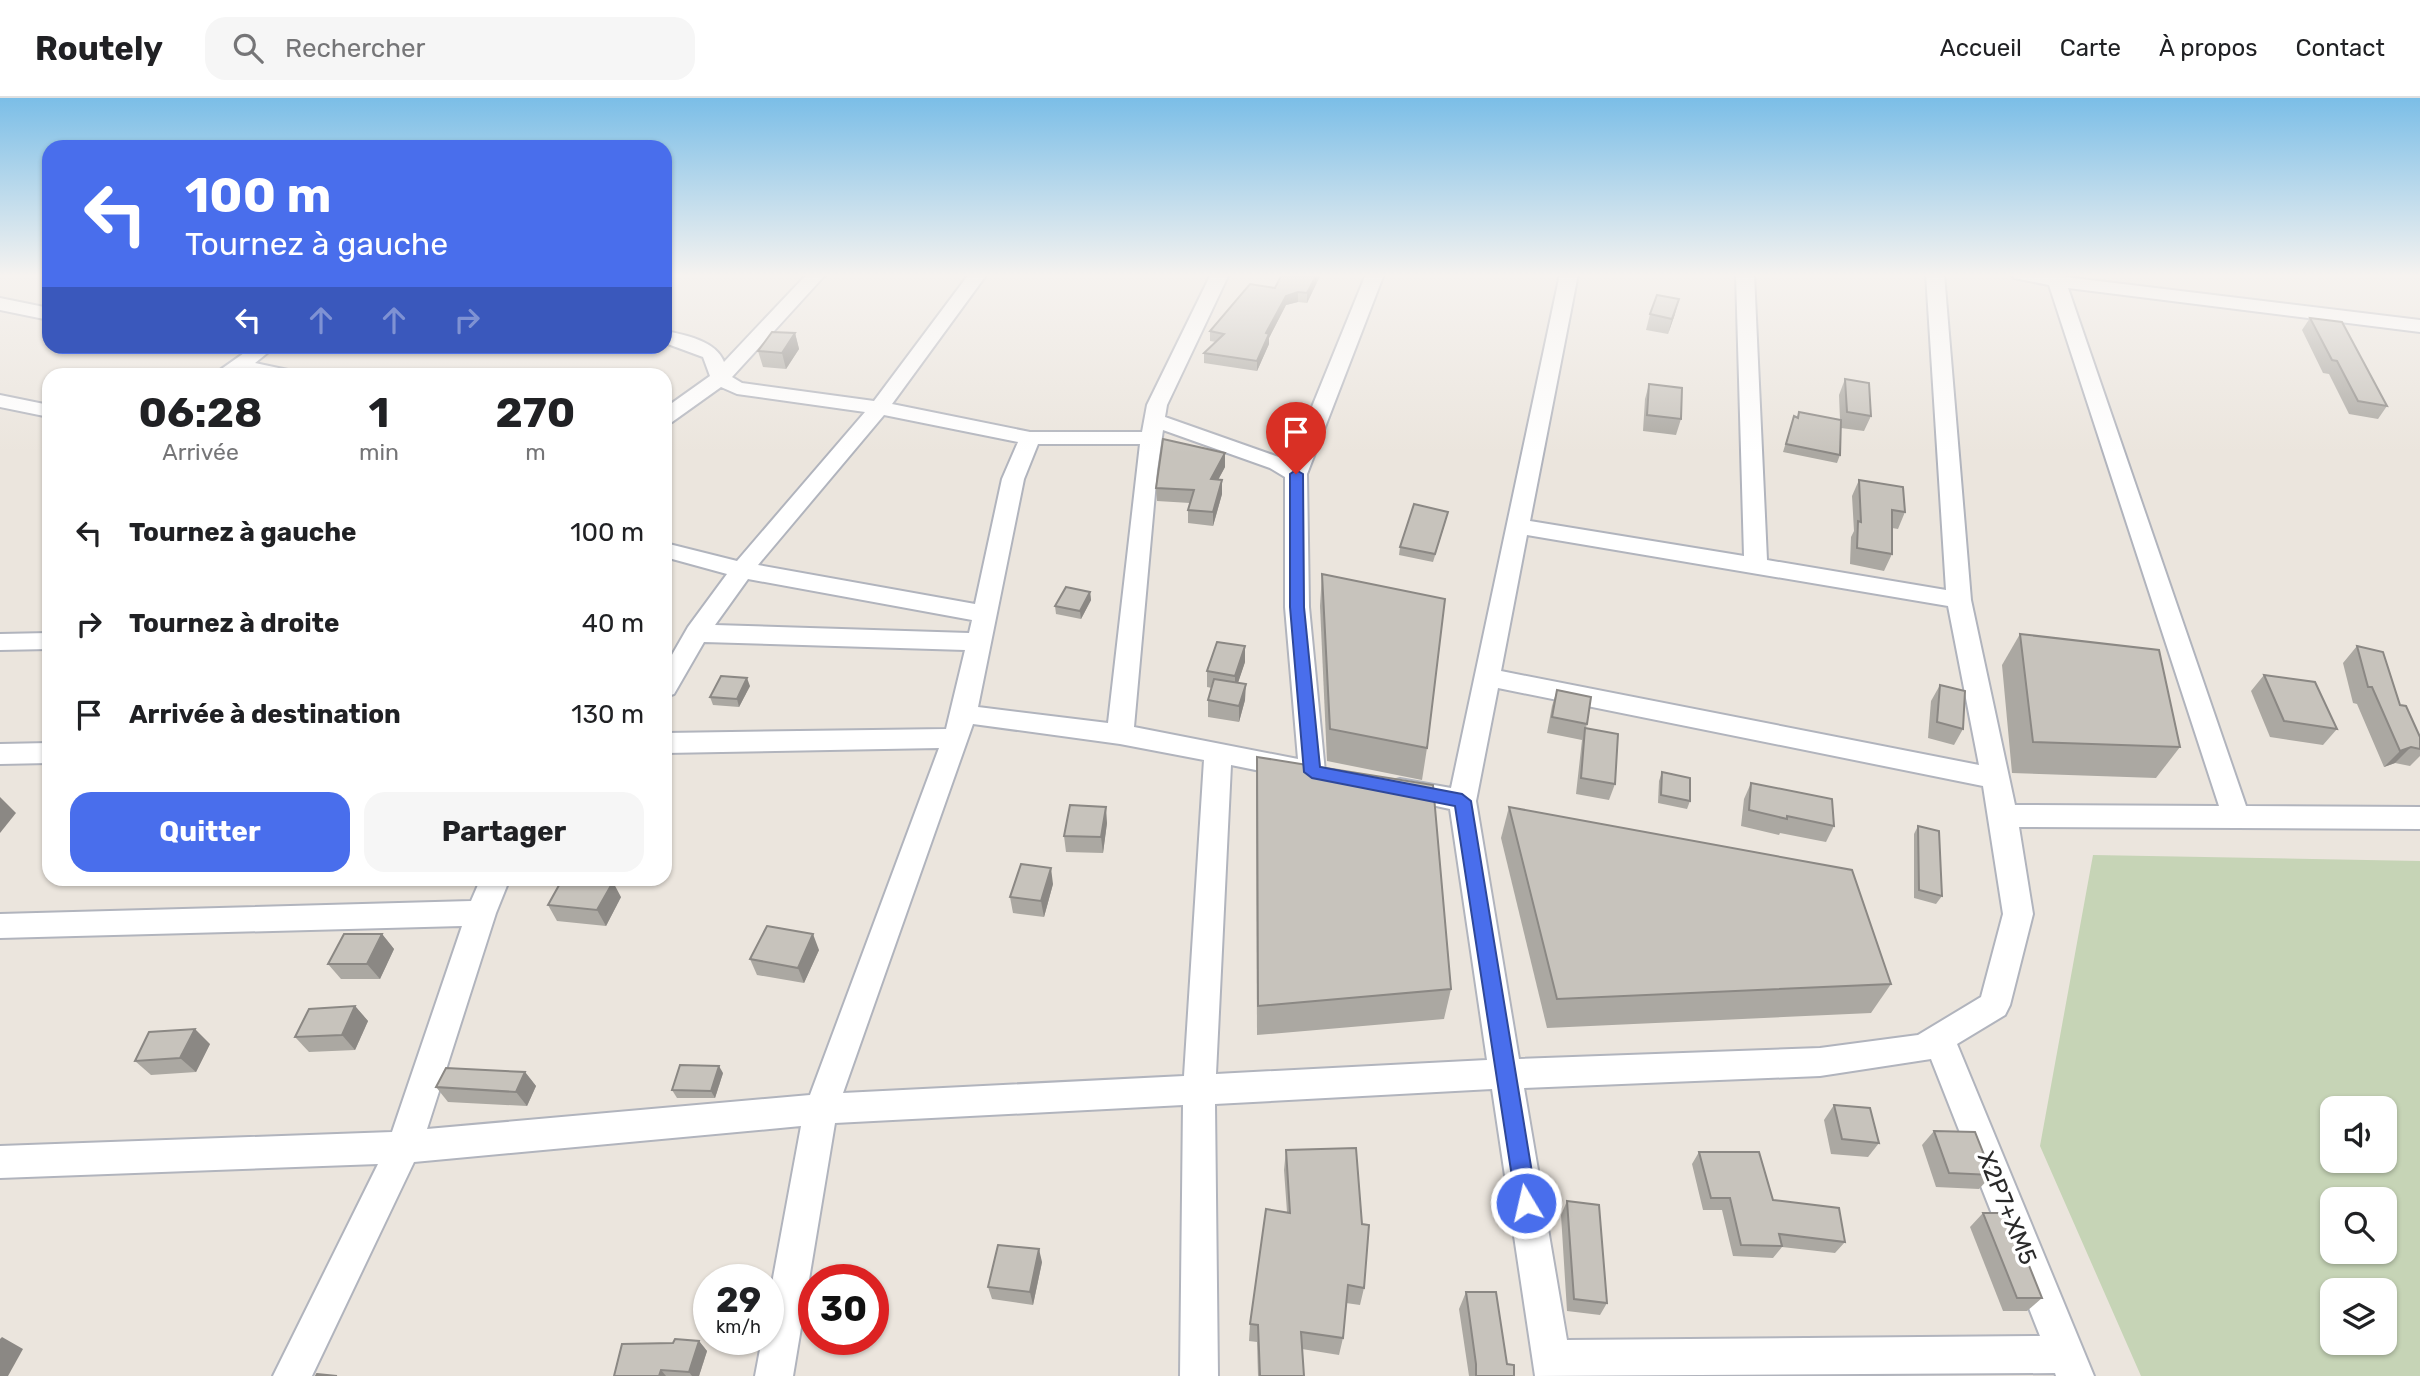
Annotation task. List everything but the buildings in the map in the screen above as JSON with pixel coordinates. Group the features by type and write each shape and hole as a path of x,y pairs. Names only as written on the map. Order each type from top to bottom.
{"street":[{"path":"672,413 720,378 761,334"},
{"path":"672,676 697,633 742,570 878,408 933,334"},
{"path":"1120,734 1146,471 1157,405 1191,334"},
{"path":"1312,772 1297,607 1296,474 1351,334"},
{"path":"1557,334 1462,801 1552,1367 2071,1365"},
{"path":"1747,334 1756,566"},
{"path":"0,1162 404,1147 821,1109 1506,1074 1820,1062 1924,1048 1994,1005 2018,914 2003,816 1959,600 1939,334"},
{"path":"2075,334 2236,817"},
{"path":"672,338 711,354 720,378 737,388 878,408 1030,438 1154,429 1278,463 1296,474"},
{"path":"236,368 256,354"},
{"path":"0,401 42,410"},
{"path":"774,1376 821,1109 959,726 1013,480 1030,438"},
{"path":"1518,526 1959,600"},
{"path":"672,552 742,570 985,614"},
{"path":"697,633 979,642"},
{"path":"0,642 42,641"},
{"path":"1488,677 1995,778"},
{"path":"672,743 959,726 1120,734 1339,777"},
{"path":"0,754 42,753"},
{"path":"1199,1376 1199,1090 1217,754"},
{"path":"1380,785 1462,801"},
{"path":"2003,816 2420,818"},
{"path":"292,1376 404,1147 492,886"},
{"path":"0,926 481,913"},
{"name":"X2P7+XM5","path":"1939,1039 2071,1365"}],"green space":[{"path":"2093,855 2420,861 2420,1376 2141,1376 2040,1146"}],"route":[{"path":"1296,474 1297,607 1312,772 1462,801 1526,1203"}]}
